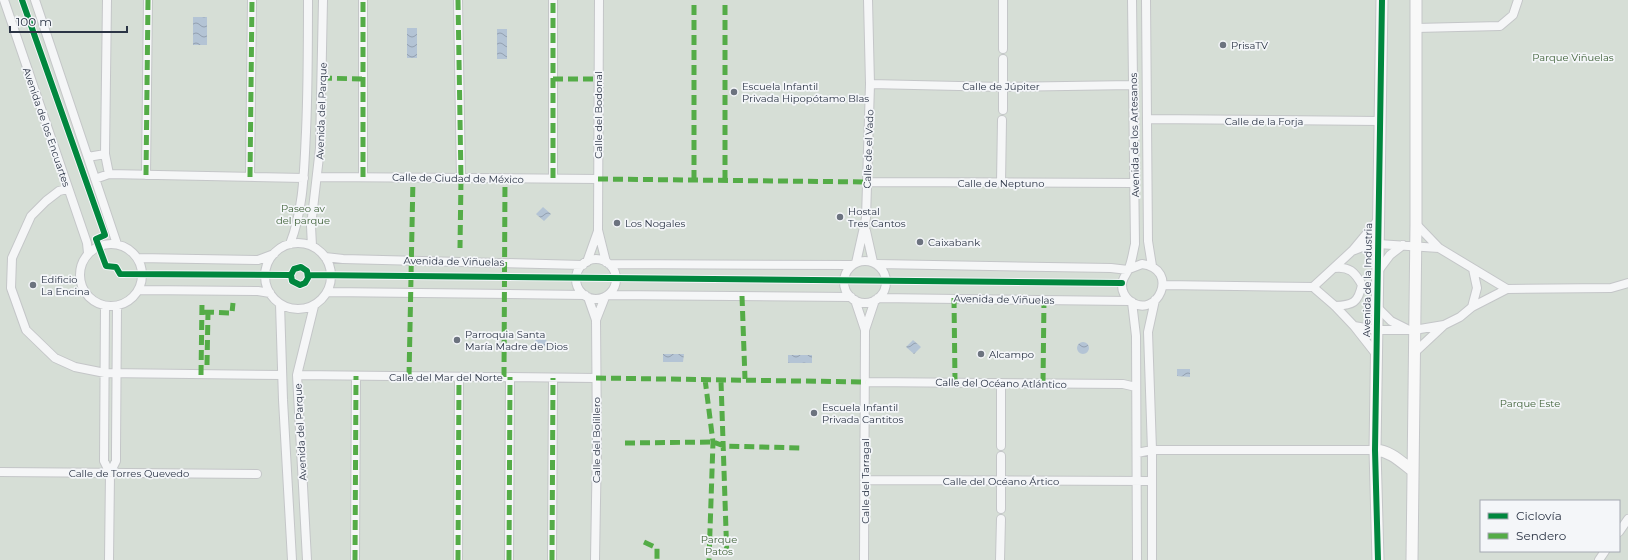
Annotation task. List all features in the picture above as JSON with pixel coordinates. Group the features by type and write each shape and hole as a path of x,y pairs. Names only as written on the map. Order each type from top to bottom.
{"street":[{"name":"Avenida de los Encuartes","path":"4,0 67,189 87,243 88,253"},
{"path":"35,0 117,244"},
{"path":"107,0 105,154 109,174"},
{"path":"146,175 148,0"},
{"path":"250,177 252,0"},
{"name":"Avenida del Parque","path":"290,244 299,213 304,178 308,77 308,0"},
{"name":"Avenida del Parque","path":"312,246 311,226 318,177 320,148 323,0"},
{"path":"363,0 363,177"},
{"path":"458,0 461,179"},
{"path":"553,0 553,178"},
{"name":"Calle del Bodonal","path":"599,0 598,230 607,263"},
{"name":"Calle de el Vado","path":"866,226 870,84 868,0"},
{"path":"1003,0 1003,49"},
{"name":"Avenida de los Artesanos","path":"1129,270 1135,244 1132,0"},
{"name":"Avenida de los Artesanos","path":"1146,0 1148,241 1152,266"},
{"name":"Avenida de la Industria","path":"1378,560 1375,450 1382,0"},
{"path":"1412,560 1414,353 1410,329 1416,246 1416,0"},
{"path":"1416,28 1500,26 1513,15 1518,0"},
{"path":"1002,110 1004,59"},
{"name":"Calle de Júpiter","path":"870,84 1003,87 1133,86"},
{"name":"Calle de la Forja","path":"1148,119 1380,121"},
{"path":"1001,183 1002,120"},
{"path":"88,157 105,154"},
{"path":"95,179 109,174 304,178"},
{"name":"Calle de Ciudad de México","path":"318,177 598,179"},
{"name":"Calle de Neptuno","path":"867,182 1134,183"},
{"path":"67,189 59,191 31,216 12,258 11,288 26,330 55,358 75,367 105,374 282,375"},
{"path":"1313,287 1352,251 1378,220"},
{"path":"1416,224 1439,248 1457,257 1507,289"},
{"path":"328,292 586,296 594,299 607,296 853,298 865,302 877,299 885,287 886,280 882,269 875,263 866,226"},
{"path":"853,298 845,286 844,280 845,275 854,264 866,226"},
{"name":"Calle del Bodonal","path":"585,263 598,230"},
{"path":"117,244 132,251 138,258 143,274 139,290 130,300 117,306 105,306 88,296 83,288 80,270 88,253 98,246 117,244"},
{"path":"290,244 312,246 325,257 332,275 328,292 322,300 314,306 297,310 280,304 270,294 265,275 268,263 274,254 281,248 290,244"},
{"path":"1352,251 1365,246 1378,244 1439,248"},
{"path":"1378,271 1390,255 1403,245"},
{"path":"138,258 258,260 274,254"},
{"name":"Avenida de Viñuelas","path":"325,257 344,259 585,263"},
{"path":"596,320 586,296 577,285 576,277 585,263 600,260 607,263 854,264 868,261 875,263 1111,268 1129,270"},
{"path":"596,320 607,296 615,285 616,278 607,263"},
{"path":"1152,560 1152,450 1148,332 1155,300 1162,291 1163,285 1160,274 1152,266 1142,264 1129,270 1124,275 1122,288 1124,294 1131,301 1141,305 1155,300"},
{"path":"1334,268 1344,267 1356,273 1362,285 1359,297 1350,305 1335,306"},
{"path":"1472,307 1476,288 1474,269"},
{"path":"1414,353 1444,325 1460,317 1472,307 1507,289 1611,288 1628,283"},
{"path":"1163,285 1313,287 1335,306 1354,326 1376,354"},
{"path":"139,290 258,291 270,294"},
{"name":"Calle del Tarragal","path":"853,298 866,330"},
{"name":"Avenida de Viñuelas","path":"877,299 1131,301"},
{"name":"Calle del Tarragal","path":"864,560 866,330 877,299"},
{"path":"1131,301 1136,336 1137,560"},
{"name":"Avenida del Parque","path":"280,304 282,375 292,560"},
{"path":"105,306 104,460 110,473 109,560"},
{"path":"110,473 116,461 117,306"},
{"name":"Avenida del Parque","path":"307,560 297,375 314,306"},
{"path":"1377,307 1391,321 1410,329"},
{"name":"Calle del Bolillero","path":"595,560 596,320"},
{"path":"1354,326 1377,330 1410,329 1444,325"},
{"name":"Calle del Mar del Norte","path":"297,375 596,378"},
{"path":"355,560 356,376"},
{"path":"458,560 459,377"},
{"path":"509,560 510,378"},
{"path":"552,560 553,378"},
{"name":"Calle del Océano Atlántico","path":"866,382 1130,384 1136,387"},
{"path":"1001,383 1001,446"},
{"path":"1137,453 1152,450 1375,450 1382,451 1393,456 1413,471"},
{"path":"1001,456 1001,509"},
{"name":"Calle de Torres Quevedo","path":"0,472 257,474"},
{"name":"Calle del Océano Ártico","path":"865,480 1001,482 1137,481"},
{"path":"1137,481 1151,481"},
{"path":"1000,519 1000,560"},
{"path":"1620,531 1628,519"}],"green space":[{"path":"0,0 1628,0 1628,560 0,560"}],"water":[{"path":"193,17 207,17 207,45 193,45"},
{"path":"407,28 417,28 417,58 407,58"},
{"path":"497,29 507,29 507,59 497,59"},
{"path":"543,207 551,214 544,221 536,214"},
{"path":"541,335 549,343 542,349 534,342"},
{"path":"913,340 921,347 914,354 906,347"},
{"path":"1083,342 1087,344 1089,348 1087,352 1083,354 1079,352 1077,348 1079,344"},
{"path":"663,354 684,354 683,362 663,362"},
{"path":"788,355 812,355 812,363 788,363"},
{"path":"1177,369 1190,369 1190,377 1177,376"}],"marked path":[{"path":"146,175 148,0"},
{"path":"250,177 252,0"},
{"path":"363,0 363,177"},
{"path":"458,0 461,179 460,248"},
{"path":"553,0 553,178"},
{"path":"694,0 694,180"},
{"path":"725,0 725,180"},
{"path":"322,78 362,79"},
{"path":"553,79 599,79"},
{"path":"409,377 413,178"},
{"path":"504,377 505,179"},
{"path":"598,179 867,182"},
{"path":"742,296 745,379"},
{"path":"954,298 955,381"},
{"path":"1043,383 1044,299"},
{"path":"201,375 202,303"},
{"path":"204,312 232,313 233,303"},
{"path":"207,365 208,312"},
{"path":"355,560 356,376"},
{"path":"458,560 459,377"},
{"path":"509,560 510,377"},
{"path":"552,560 553,378"},
{"path":"596,378 866,382"},
{"path":"705,379 713,442 709,560"},
{"path":"721,381 727,560"},
{"path":"625,443 713,442 724,446 800,448"},
{"path":"644,542 657,548 657,560"}],"cycle path":[{"path":"22,0 105,235 96,239 106,266 116,267 120,274 291,275 292,281 300,285 305,283 308,278 307,271 301,267 294,269 291,275"},
{"path":"1378,560 1375,450 1382,0"},
{"path":"308,275 1122,283"}],"place":[{"name":"PrisaTV","path":"1223,45"},
{"name":"Escuela Infantil Privada Hipopótamo Blas","path":"734,92"},
{"name":"Hostal Tres Cantos","path":"840,217"},
{"name":"Los Nogales","path":"617,223"},
{"name":"Caixabank","path":"920,242"},
{"name":"Edificio La Encina","path":"33,285"},
{"name":"Parroquia Santa María Madre de Dios","path":"457,340"},
{"name":"Alcampo","path":"981,354"},
{"name":"Escuela Infantil Privada Cantitos","path":"814,413"}],"park label":[{"name":"Parque Viñuelas","path":"1573,57"},
{"name":"Paseo av del parque","path":"303,214"},
{"name":"Parque Este","path":"1530,403"},
{"name":"Parque Patos","path":"719,544"}]}
